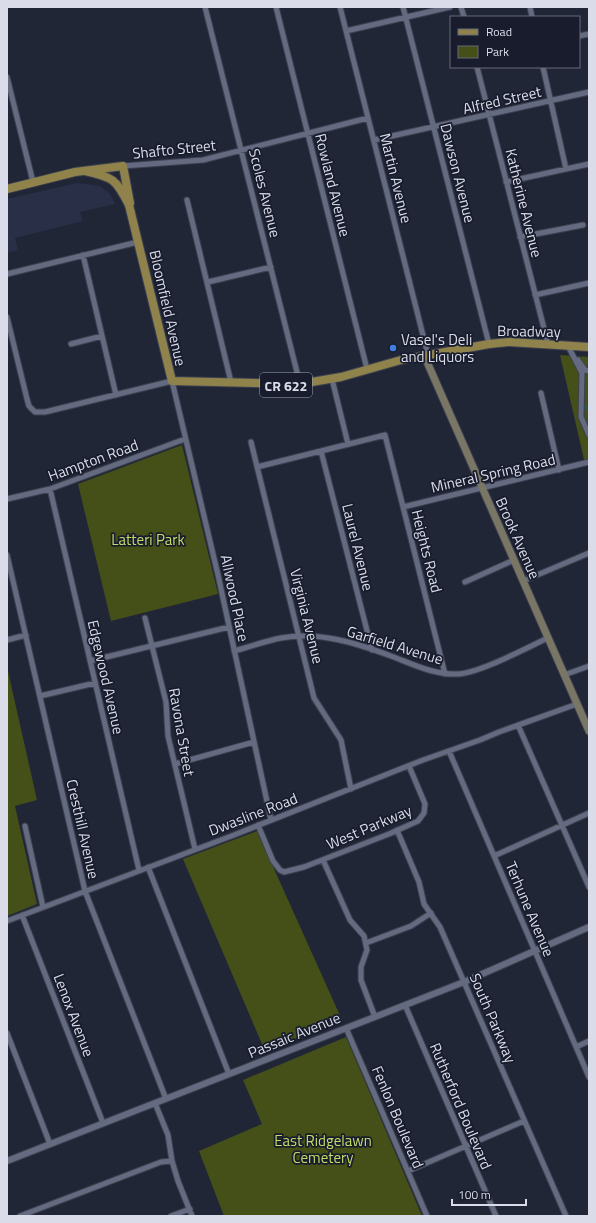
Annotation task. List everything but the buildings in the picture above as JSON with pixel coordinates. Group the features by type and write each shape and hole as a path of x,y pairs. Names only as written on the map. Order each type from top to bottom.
{"main road":[{"name":"Bloomfield Avenue","path":"7,189 85,171 123,166 131,201 129,205"},
{"name":"Bloomfield Avenue","path":"85,171 104,175 115,182 129,205 172,381 300,384 332,379 397,361"},
{"name":"Broadway","path":"397,361 490,344 509,342 589,347"},
{"name":"Brook Avenue","path":"426,355 482,488 589,731"}],"street":[{"name":"Scoles Avenue","path":"205,7 300,384"},
{"name":"Rowland Avenue","path":"276,7 367,369"},
{"name":"Martin Avenue","path":"340,7 426,355"},
{"name":"Dawson Avenue","path":"403,7 490,344"},
{"path":"346,31 450,7"},
{"name":"Katherine Avenue","path":"477,68 548,344"},
{"path":"543,68 566,169"},
{"path":"7,77 33,182"},
{"name":"Alfred Street","path":"374,140 434,128 589,92"},
{"name":"Shafto Street","path":"123,166 203,160 368,118"},
{"path":"506,182 589,164"},
{"path":"187,200 231,382"},
{"path":"520,236 583,225"},
{"path":"7,274 138,242"},
{"path":"83,255 116,395"},
{"path":"208,282 271,266"},
{"path":"535,295 589,283"},
{"path":"7,317 29,406 35,412 40,413 172,381"},
{"path":"71,344 102,336"},
{"path":"568,346 585,370 589,371"},
{"path":"568,346 582,373 581,418 589,435"},
{"path":"257,467 348,444 332,379"},
{"name":"Allwood Place","path":"172,381 229,627 270,820"},
{"path":"541,393 559,470"},
{"name":"Heights Road","path":"348,444 385,434 445,674"},
{"name":"Hampton Road","path":"7,499 50,489 185,439"},
{"name":"Virginia Avenue","path":"251,442 300,636 314,698 341,740 352,789"},
{"name":"Laurel Avenue","path":"321,451 372,650"},
{"name":"Mineral Spring Road","path":"403,507 589,462"},
{"name":"Edgewood Avenue","path":"50,489 139,870"},
{"path":"523,581 589,553"},
{"name":"Cresthill Avenue","path":"7,555 85,891 166,1099"},
{"path":"465,582 514,560"},
{"name":"Ravona Street","path":"145,618 166,702 168,736 195,849"},
{"path":"90,661 229,627"},
{"path":"7,640 26,635"},
{"name":"Garfield Avenue","path":"234,651 280,638 300,636 325,637 372,650 432,672 464,674 477,670 548,638"},
{"path":"564,675 589,666"},
{"path":"40,696 95,683"},
{"name":"Dwasline Road","path":"7,921 507,728 577,704"},
{"path":"518,725 589,887"},
{"path":"175,764 254,742"},
{"name":"Terhune Avenue","path":"449,751 589,1077"},
{"name":"West Parkway","path":"258,825 276,866 284,872 296,870 323,860 397,830 422,818 425,804 409,766"},
{"path":"494,856 589,813"},
{"path":"25,826 43,907"},
{"name":"South Parkway","path":"397,830 419,882 424,904 440,927 566,1216"},
{"path":"323,860 347,915 364,936 367,950 361,967 361,980 375,1017"},
{"path":"148,867 229,1074"},
{"path":"366,943 412,926 431,913"},
{"name":"Lenox Avenue","path":"22,915 103,1123"},
{"name":"Passaic Avenue","path":"7,1161 464,982 589,927"},
{"name":"Rutherford Boulevard","path":"405,1005 496,1216"},
{"name":"Fenlon Boulevard","path":"346,1028 427,1216"},
{"path":"7,1033 50,1144"},
{"path":"576,1047 589,1041"},
{"path":"155,1103 168,1135 172,1161 192,1216"},
{"path":"408,1172 524,1121"},
{"path":"20,1216 160,1162 172,1161"},
{"path":"171,1216 190,1209"},
{"path":"37,1210 39,1216"}],"shaded area":[{"path":"77,183 100,186 110,194 115,204 80,212 83,221 15,238 18,250 7,253 7,199"}],"green space":[{"path":"560,355 589,357 589,461 585,464"},
{"name":"Latteri Park","path":"182,445 218,594 111,621 78,484"},
{"path":"7,667 37,800 15,806 37,904 7,916"},
{"path":"257,831 342,1020 265,1051 183,859"},
{"name":"East Ridgelawn Cemetery","path":"346,1037 422,1216 224,1216 199,1151 262,1124 243,1080"}],"waterway":[{"path":"584,405 589,411"}],"place":[{"name":"Vasel's Deli and Liquors","path":"393,348"}]}
